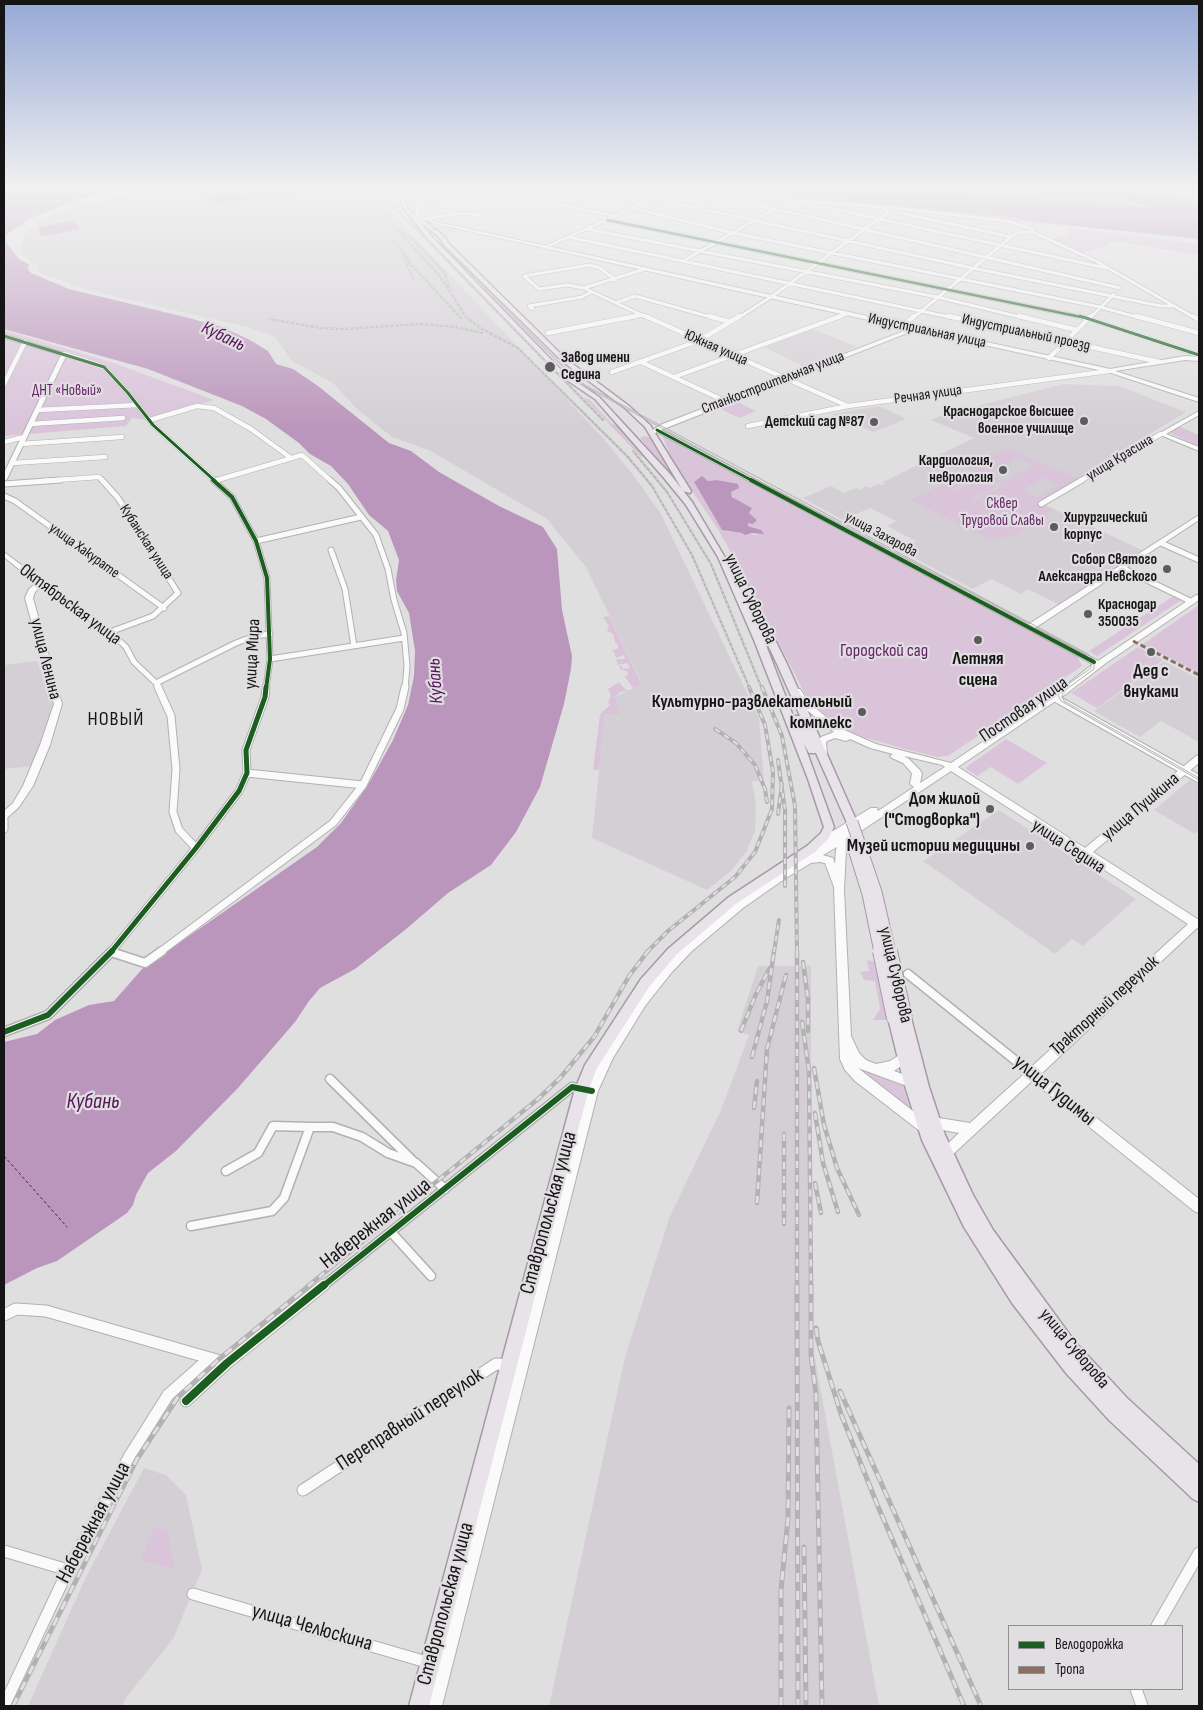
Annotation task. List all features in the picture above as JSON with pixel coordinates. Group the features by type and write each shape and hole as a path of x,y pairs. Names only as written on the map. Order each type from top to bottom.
{"main road":[{"name":"улица Захарова","path":"465,268 563,375 597,398 618,420 645,433"},
{"name":"улица Захарова","path":"475,268 564,360 638,417 645,433"},
{"path":"618,420 638,417"},
{"name":"улица Суворова","path":"645,433 722,557 760,640 822,759"},
{"name":"улица Суворова","path":"645,433 673,470 728,554 788,678 822,759 868,894 916,1085 929,1125 969,1222 1018,1297 1087,1385 1199,1493"},
{"name":"улица Суворова","path":"760,640 828,821 828,832 811,849"},
{"name":"Ставропольская улица","path":"419,1706 515,1366 587,1090 600,1051 632,1002 661,963 683,941 718,911 811,849"},
{"name":"улица Суворова","path":"899,1018 904,1057 916,1085"},
{"name":"улица Суворова","path":"941,1155 984,1229 1068,1348 1121,1404 1199,1475"}],"street":[{"path":"572,268 524,276 539,289 567,285 584,288 616,280 644,269"},
{"path":"599,268 616,280"},
{"name":"Индустриальная улица","path":"639,268 1108,371 1199,400"},
{"name":"Индустриальный проезд","path":"716,268 1160,362"},
{"path":"788,268 937,297 1076,330"},
{"path":"612,372 698,341 771,297 810,268"},
{"path":"847,268 1088,318 1199,357"},
{"path":"907,268 1100,307 1199,333"},
{"path":"903,326 972,268 1161,306 1176,306"},
{"path":"1031,268 1120,288"},
{"path":"1103,268 1109,269 1199,320"},
{"path":"1050,358 1088,318 1129,280"},
{"name":"Южная улица","path":"584,288 698,341 848,406"},
{"path":"533,309 529,306 582,297 591,292"},
{"path":"616,302 635,296 730,322"},
{"path":"674,377 847,314"},
{"path":"548,333 643,315"},
{"name":"Станкостроительная улица","path":"645,433 914,328"},
{"name":"улица Мира","path":"4,336 104,367 150,420 232,497 256,541 267,578 270,634 270,659 265,697 246,750 247,773 239,791 196,848 111,952 48,1015 4,1032"},
{"path":"4,384 25,342"},
{"path":"4,479 13,464 64,354"},
{"path":"1108,371 1199,357"},
{"path":"641,362 725,401"},
{"path":"1124,375 1120,370 1125,367"},
{"name":"Речная улица","path":"748,426 848,406 1108,371"},
{"path":"37,410 138,405"},
{"path":"150,420 197,406 214,408 225,413 291,458"},
{"name":"улица Красина","path":"1041,504 1162,432 1199,413"},
{"path":"30,424 123,418"},
{"path":"1162,432 1199,448"},
{"name":"улица Захарова","path":"645,433 1094,662"},
{"path":"4,442 122,437"},
{"path":"111,952 145,963 333,823 363,785 400,709 404,695 407,666 404,638 388,569 376,536 338,488 302,455 214,481"},
{"path":"13,464 105,457"},
{"name":"Кубанская улица","path":"4,484 99,477 118,498 178,593 164,608 153,616 110,632"},
{"name":"улица Хакурате","path":"4,496 15,501 164,608"},
{"path":"256,541 361,517"},
{"path":"1029,628 1199,517"},
{"path":"1161,543 1199,560"},
{"path":"331,550 345,590 354,646"},
{"name":"Октябрьская улица","path":"4,554 110,632 126,647 134,662 156,683 171,716 176,769 172,812 179,830 196,848"},
{"path":"1122,568 1195,598"},
{"name":"улица Ленина","path":"4,816 16,805 28,786 45,746 58,704 29,598 32,591 42,583"},
{"name":"Постовая улица","path":"1051,696 1094,662 1195,598"},
{"name":"Постовая улица","path":"849,826 948,765 1195,598"},
{"path":"156,683 236,643 255,636 270,634"},
{"path":"270,659 404,638"},
{"name":"улица Седина","path":"788,678 810,709 824,721 850,737 873,746 948,765 1196,927"},
{"path":"1051,696 1199,779"},
{"path":"822,759 823,740 834,735 842,737 906,761 917,774 915,784"},
{"name":"улица Пушкина","path":"1084,854 1199,758"},
{"name":"Постовая улица","path":"870,821 933,778 948,765"},
{"path":"247,773 363,785"},
{"name":"улица Седина","path":"933,778 947,773 955,774 1084,854"},
{"path":"4,820 4,829"},
{"name":"Ставропольская улица","path":"587,1090 641,1003 668,969 688,948 725,916 804,862 870,821"},
{"name":"Ставропольская улица","path":"811,849 849,826"},
{"path":"844,838 841,850 839,890 844,1027 856,1067 868,1085 929,1125 971,1129"},
{"path":"804,862 818,857 829,861 839,890"},
{"name":"Тракторный переулок","path":"941,1155 1196,927"},
{"name":"улица Гудимы","path":"908,974 1199,1207"},
{"path":"874,1069 893,1066 904,1057"},
{"path":"856,1067 874,1069 916,1085"},
{"path":"330,1079 416,1164 445,1189"},
{"name":"Набережная улица","path":"186,1402 227,1363 572,1087 587,1090"},
{"path":"226,1171 258,1153 273,1126 333,1127 362,1137 388,1153 416,1164"},
{"path":"191,1226 248,1217 272,1211 284,1198 310,1127"},
{"path":"391,1232 431,1276"},
{"path":"4,1315 16,1309 46,1311 227,1363"},
{"name":"Набережная улица","path":"4,1706 68,1570 129,1457 168,1395 210,1358"},
{"name":"Переправный переулок","path":"303,1490 496,1364 515,1366"},
{"name":"Ставропольская улица","path":"433,1706 515,1366"},
{"path":"4,1551 68,1570"},
{"path":"1158,1625 1199,1553"},
{"name":"улица Челюскина","path":"193,1594 430,1663"},
{"path":"1136,1690 1142,1706"}],"shaded area":[{"path":"38,268 444,268 603,438 634,476 661,514 759,718 764,782 752,781 756,804 755,831 746,852 731,871 707,890 592,838 605,714 615,697 642,684 586,567 547,519 429,450 392,437 357,409 333,383 292,361 275,337 247,327 88,290 40,273"},
{"path":"813,329 857,347 804,367 765,347"},
{"path":"1064,384 1119,386 1186,412 1095,467 1084,475 1085,478 1041,503 1142,550 1060,605 1028,589 1021,594 991,579 973,589 899,550 916,541 887,526 896,521 870,508 843,520 803,498 831,486 844,493 856,488 860,490 866,486 870,488 878,484 885,484 883,482 974,438 931,420 963,406 968,408"},
{"name":"Детский сад №87","path":"879,406 906,419 873,432 831,414"},
{"path":"37,661 54,705 33,766 4,769 4,665"},
{"path":"1164,661 1199,679 1199,742 1161,721 1140,737 1094,711"},
{"path":"1190,780 1199,785 1199,830 1195,834 1154,810"},
{"path":"999,810 1136,899 1083,946 1072,939 1055,954 923,861"},
{"path":"758,966 811,966 811,1337 879,1706 549,1706 625,1357 670,1216 721,1110 749,1035 737,1031"},
{"path":"144,1468 166,1475 186,1495 202,1570 173,1639 125,1699 123,1706 28,1706 85,1579"}],"green space":[{"name":"ДНТ «Новый»","path":"4,330 114,363 214,400 150,420 132,418 126,426 4,436"},
{"path":"584,398 589,399 612,424 619,425 645,456 641,457"},
{"path":"735,401 756,411 740,418 718,408"},
{"path":"1178,426 1199,435 1199,446 1168,432"},
{"name":"Городской сад","path":"662,435 1077,656 1082,666 948,756 937,757 905,749 863,737 839,726 806,696 719,531 672,461","holes":["702,477 707,481 717,480 739,485 737,489 731,491 731,494 735,499 751,507 749,513 757,520 748,523 748,526 754,527 758,535 722,530 694,482"]},
{"path":"646,436 650,438 681,488 640,437"},
{"name":"Сквер Трудовой Славы","path":"1006,448 1080,480 1038,503 1051,510 1046,516 1035,518 1027,528 1013,535 991,540 910,500 971,471 965,468","holes":["1017,458 1033,466 1003,481 987,473","975,473 1003,486 975,500 972,498 995,487 980,480 957,491 953,489 979,476","1045,478 1060,485 1037,497 1022,490"]},
{"path":"1175,595 1183,599 1097,656 1089,651"},
{"path":"1199,605 1199,673 1143,644"},
{"path":"609,616 642,685 634,689 625,677 628,672 620,669 619,666 622,666 623,669 630,668 628,663 618,665 616,659 625,659 624,655 616,658 614,652 611,651 618,648 618,645 613,634 607,631 609,626 603,617"},
{"path":"1138,647 1163,660 1097,708 1071,693"},
{"path":"619,682 629,691 620,692 615,697 620,714 605,714 599,770 593,770 600,714 610,705 608,702 611,696 608,689"},
{"path":"1006,739 1047,763 1018,784 991,767 977,776 965,768"},
{"path":"867,960 876,962 887,1020 873,1020 880,1009 875,981 864,980 860,972 869,971"},
{"path":"861,1070 902,1085 911,1111 859,1071"},
{"path":"155,1527 167,1530 174,1569 140,1560"}],"water":[{"name":"Кубань","path":"4,268 27,268 31,273 69,289 222,327 250,340 268,351 276,364 293,369 318,386 389,443 411,451 439,472 499,506 543,527 557,549 562,610 572,656 564,704 540,787 516,832 491,865 448,893 355,969 320,988 295,1022 238,1088 176,1151 148,1173 136,1195 133,1205 127,1213 57,1261 37,1268 4,1285 4,1042 37,1034 55,1020 89,1005 114,1001 143,968 317,847 341,823 368,785 393,740 408,705 414,676 415,651 409,613 397,591 396,580 399,560 388,531 369,515 348,484 331,466 310,454 299,443 266,419 242,406 148,369 4,329"},
{"path":"702,476 708,481 717,480 738,484 739,488 731,492 732,497 752,508 749,513 757,520 753,524 748,523 748,526 761,530 764,534 752,533 745,535 722,530 694,482"}],"ferry route":[{"path":"4,1156 67,1227"}],"tram line":[{"path":"463,268 579,383 838,524 1086,655 1091,662 1091,668 1060,690 1058,695 1061,701 1199,780"},
{"path":"465,268 574,377 585,385 1088,654 1094,661 1094,669 1064,691 1062,696 1064,701 1199,778"}],"railway":[{"path":"408,268 413,278"},
{"path":"414,268 461,318"},
{"path":"432,268 451,293"},
{"path":"440,268 444,272 451,293"},
{"path":"454,268 603,420"},
{"path":"451,293 466,317 480,328 518,348 627,456 652,486 692,555 750,689"},
{"path":"269,319 321,328 343,329 421,324 456,327 482,333"},
{"path":"633,451 667,492 711,564 762,689"},
{"path":"648,951 668,931 735,877 755,852 772,809 773,772 765,725 749,687"},
{"path":"762,687 782,736 795,806 797,952"},
{"path":"715,729 736,743 755,765 765,789 767,802"},
{"path":"778,760 782,786"},
{"path":"778,814 782,786"},
{"path":"782,786 785,810 785,886"},
{"path":"774,952 779,920"},
{"path":"308,1286 538,1099 560,1078 594,1037 629,976 648,951"},
{"path":"752,1057 767,1001 774,951"},
{"path":"797,952 797,1285"},
{"path":"803,962 808,999 808,1031"},
{"path":"741,1031 756,994 770,968"},
{"path":"757,1203 767,1049 786,975"},
{"path":"802,1022 809,1071 811,1286"},
{"path":"814,1068 824,1125 837,1168 859,1215"},
{"path":"754,1108 757,1081"},
{"path":"815,1113 823,1163 838,1212"},
{"path":"784,1134 784,1224"},
{"path":"815,1183 821,1213"},
{"path":"13,1706 137,1459 178,1397 218,1360 310,1285"},
{"path":"797,1285 798,1706"},
{"path":"811,1286 811,1355 816,1394 822,1706"},
{"path":"816,1328 818,1341 841,1414 877,1504 964,1706"},
{"path":"840,1391 981,1706"},
{"path":"781,1706 781,1590 788,1519 789,1408"},
{"path":"804,1547 806,1706"}],"marked path":[{"path":"1133,641 1199,675"}],"cycle path":[{"path":"846,268 1088,318 1199,355"},
{"path":"4,336 104,367 128,393 153,425 232,497 256,541 267,578 270,634 270,659 265,697 246,750 247,773 239,791 196,848 111,952 48,1015 4,1032"},
{"path":"657,430 1094,662"},
{"path":"186,1401 227,1363 572,1087 592,1091"}],"place":[{"name":"Завод имени Седина","path":"550,367"},
{"name":"Краснодарское высшее военное училище","path":"1084,421"},
{"name":"Детский сад №87","path":"874,422"},
{"name":"Кардиология, неврология","path":"1003,470"},
{"name":"Хирургический корпус","path":"1054,527"},
{"name":"Собор Святого Александра Невского","path":"1167,569"},
{"name":"Краснодар 350035","path":"1088,614"},
{"name":"Летняя сцена","path":"978,640"},
{"name":"Дед с внуками","path":"1151,652"},
{"name":"Культурно-развлекательный комплекс","path":"862,712"},
{"name":"Дом жилой (\"Стодворка\")","path":"990,809"},
{"name":"Музей истории медицины","path":"1030,846"}],"district":[{"name":"НОВЫЙ","path":"116,720"}]}
